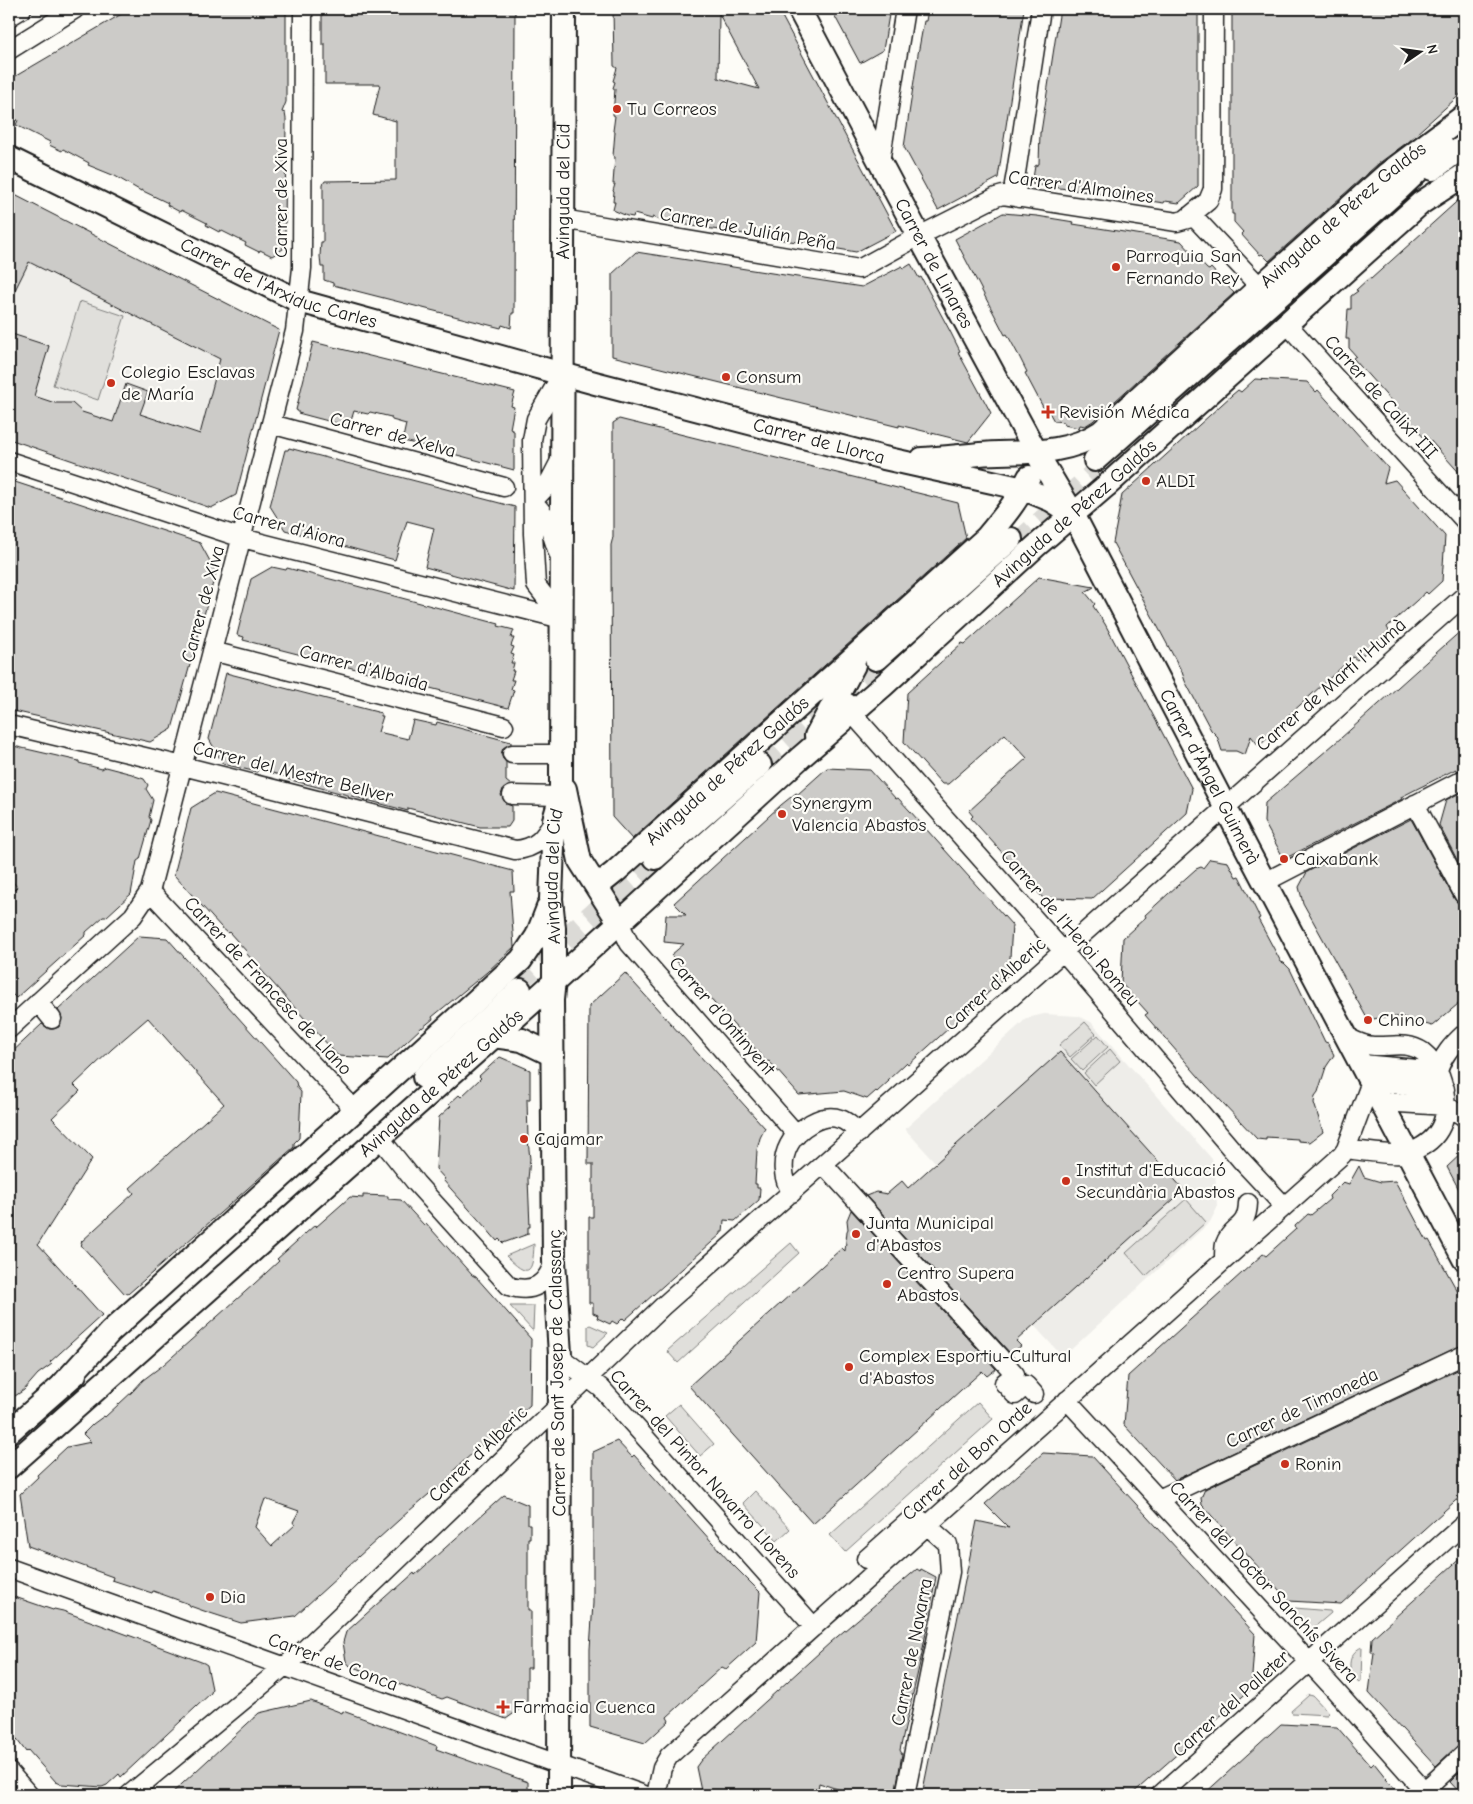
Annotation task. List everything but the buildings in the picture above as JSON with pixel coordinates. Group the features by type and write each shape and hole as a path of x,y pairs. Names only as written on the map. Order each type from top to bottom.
{"main road":[{"name":"Avinguda del Cid","path":"554,980 554,928 551,899 554,820 561,774 564,9"},
{"name":"Carrer de Linares","path":"799,9 1036,452 1073,514"},
{"name":"Avinguda de Pérez Galdós","path":"801,757 867,662 1002,519 1024,489 1031,474 1036,452 1077,445 1101,432 1387,174 1464,116"},
{"name":"Avinguda de Pérez Galdós","path":"1464,124 1399,189 1098,464 1425,176 1464,146"},
{"name":"Carrer de l'Arxiduc Carles","path":"9,158 299,301 562,374"},
{"name":"Avinguda de Pérez Galdós","path":"9,1467 76,1405 554,980 593,948 619,922 851,712 884,685 974,602 1421,203 1464,174"},
{"name":"Carrer de Llorca","path":"562,374 884,458 1024,489 1051,500 1073,514"},
{"path":"884,458 927,459 981,454 1036,452"},
{"name":"Carrer d'Àngel Guimerà","path":"1073,514 1464,1259"},
{"name":"Avinguda de Pérez Galdós","path":"594,881 605,880 615,872 1014,542"},
{"name":"Avinguda de Pérez Galdós","path":"657,861 763,767"},
{"name":"Avinguda del Cid","path":"561,774 580,861 619,922"},
{"name":"Avinguda de Pérez Galdós","path":"63,1384 110,1332 520,960 537,936 551,899"},
{"name":"Carrer de Sant Josep de Calassanç","path":"554,980 552,1000 554,1261 560,1354 559,1795"},
{"name":"Avinguda de Pérez Galdós","path":"9,1432 63,1384 149,1314 518,987 208,1272 156,1322 76,1405"},
{"path":"493,1036 522,1040 553,1055"}],"street":[{"path":"9,17 22,9"},
{"path":"9,50 75,9"},
{"name":"Carrer de Xiva","path":"9,1029 133,916 150,891 294,335 302,268 303,9"},
{"path":"880,162 905,9"},
{"path":"1019,198 1014,184 1040,9"},
{"path":"1186,219 1208,201 1213,189 1214,9"},
{"name":"Carrer d'Almoines","path":"919,236 1003,195 1177,222 1186,219"},
{"path":"1186,219 1191,218 1199,222 1260,287"},
{"name":"Carrer de Julián Peña","path":"562,219 859,269 919,236"},
{"name":"Carrer de Calixt III","path":"1287,324 1464,520"},
{"path":"562,374 536,419 532,440 536,585 562,619"},
{"name":"Carrer de Xelva","path":"271,424 504,487"},
{"path":"533,501 547,486 562,457"},
{"name":"Carrer d'Aiora","path":"9,461 242,538 562,619"},
{"path":"533,501 546,517 562,567"},
{"name":"Carrer de Martí l’Humà","path":"1225,806 1464,596"},
{"name":"Carrer d'Albaida","path":"212,650 454,720 504,726"},
{"path":"851,712 848,704 847,684 867,662"},
{"name":"Carrer de l'Heroi Romeu","path":"851,712 1063,951 1240,1159 1284,1206"},
{"name":"Carrer del Mestre Bellver","path":"9,726 183,766 515,850 531,847 540,842 554,820"},
{"path":"512,754 561,774"},
{"path":"512,796 561,774"},
{"path":"1265,882 1464,779"},
{"path":"1415,804 1464,895"},
{"name":"Carrer d'Alberic","path":"130,1795 284,1668 663,1306 1225,806"},
{"name":"Carrer de Francesc de Llano","path":"150,891 354,1109"},
{"name":"Carrer d'Ontinyent","path":"619,922 629,943 797,1135"},
{"path":"38,1002 52,1019"},
{"path":"1438,1070 1442,1058 1464,1034"},
{"path":"1349,1038 1374,1046 1407,1045 1420,1050 1432,1060 1438,1070 1446,1098 1446,1116 1439,1130 1427,1144 1409,1154 1346,1149 1367,1073"},
{"path":"1367,1073 1438,1070"},
{"path":"1367,1073 1446,1098 1464,1117"},
{"path":"1382,1102 1446,1098"},
{"path":"792,1193 787,1186 784,1161 789,1145 797,1135 812,1122 829,1117 841,1119 851,1125 858,1133"},
{"path":"379,1137 416,1183 509,1286 521,1290 532,1288 550,1275 554,1261"},
{"name":"Carrer del Bon Orde","path":"656,1795 662,1768 670,1756 1346,1149"},
{"path":"824,1164 1014,1374 1004,1383 1015,1395 1030,1389"},
{"path":"1224,1260 1225,1244 1232,1233 1244,1222 1248,1212 1248,1203"},
{"name":"Carrer del Pintor Navarro Llorens","path":"560,1354 568,1363 601,1388 814,1627"},
{"name":"Carrer de Timoneda","path":"1159,1499 1464,1355"},
{"name":"Carrer del Doctor Sanchís Sivera","path":"1067,1400 1310,1663 1426,1793"},
{"path":"866,1559 911,1519 921,1520 928,1525"},
{"name":"Carrer del Palleter","path":"1160,1795 1464,1524"},
{"name":"Carrer de Navarra","path":"905,1795 950,1572 948,1544 928,1525"},
{"name":"Carrer de Conca","path":"9,1568 284,1668 644,1795"},
{"path":"1426,1793 1464,1754"},
{"path":"9,1772 29,1795"}],"shaded area":[{"name":"Colegio Esclavas de María","path":"9,251 220,359 200,434 118,407 98,468 9,439"},
{"path":"80,301 125,316 98,400 53,385"},
{"name":"Institut d'Educació Secundària Abastos","path":"1044,1014 1078,1016 1091,1022 1212,1159 1215,1166 1217,1208 1210,1222 1063,1357 908,1188 936,1163 905,1129 1027,1018"},
{"path":"1085,1022 1096,1034 1070,1057 1059,1045"},
{"path":"1098,1035 1108,1047 1082,1071 1071,1059"},
{"path":"1110,1049 1120,1061 1094,1085 1084,1073"},
{"path":"1186,1199 1206,1222 1146,1276 1126,1253"},
{"path":"791,1243 799,1253 678,1363 667,1351"},
{"path":"534,1244 531,1267 528,1270 520,1268 506,1256"},
{"path":"510,1306 534,1306 533,1330 532,1330"},
{"path":"590,1325 608,1333 593,1347 588,1345 588,1326"},
{"path":"978,1402 993,1419 845,1552 830,1535"},
{"path":"679,1404 714,1444 700,1456 665,1416"},
{"path":"755,1491 790,1529 777,1541 743,1503"},
{"path":"1295,1608 1330,1611 1331,1613 1311,1630 1294,1611"},
{"path":"1362,1647 1361,1681 1359,1682 1352,1674 1350,1663 1353,1654"},
{"path":"1309,1695 1313,1696 1328,1712 1327,1715 1292,1713 1291,1711"}],"tunnel":[{"path":"1016,545 1101,467"},
{"path":"765,769 882,665"},
{"path":"515,984 655,858"}],"place":[{"name":"Tu Correos","path":"617,109"},
{"name":"Parroquia San Fernando Rey","path":"1116,267"},
{"name":"Consum","path":"726,377"},
{"name":"Colegio Esclavas de María","path":"111,383"},
{"name":"Revisión Médica","path":"1048,412"},
{"name":"ALDI","path":"1146,481"},
{"name":"Synergym Valencia Abastos","path":"782,814"},
{"name":"Caixabank","path":"1284,859"},
{"name":"Chino","path":"1368,1020"},
{"name":"Cajamar","path":"524,1139"},
{"name":"Institut d'Educació Secundària Abastos","path":"1066,1181"},
{"name":"Junta Municipal d'Abastos","path":"856,1234"},
{"name":"Centro Supera Abastos","path":"887,1284"},
{"name":"Complex Esportiu-Cultural d'Abastos","path":"849,1367"},
{"name":"Ronin","path":"1285,1464"},
{"name":"Dia","path":"210,1597"},
{"name":"Farmacia Cuenca","path":"503,1707"}]}
